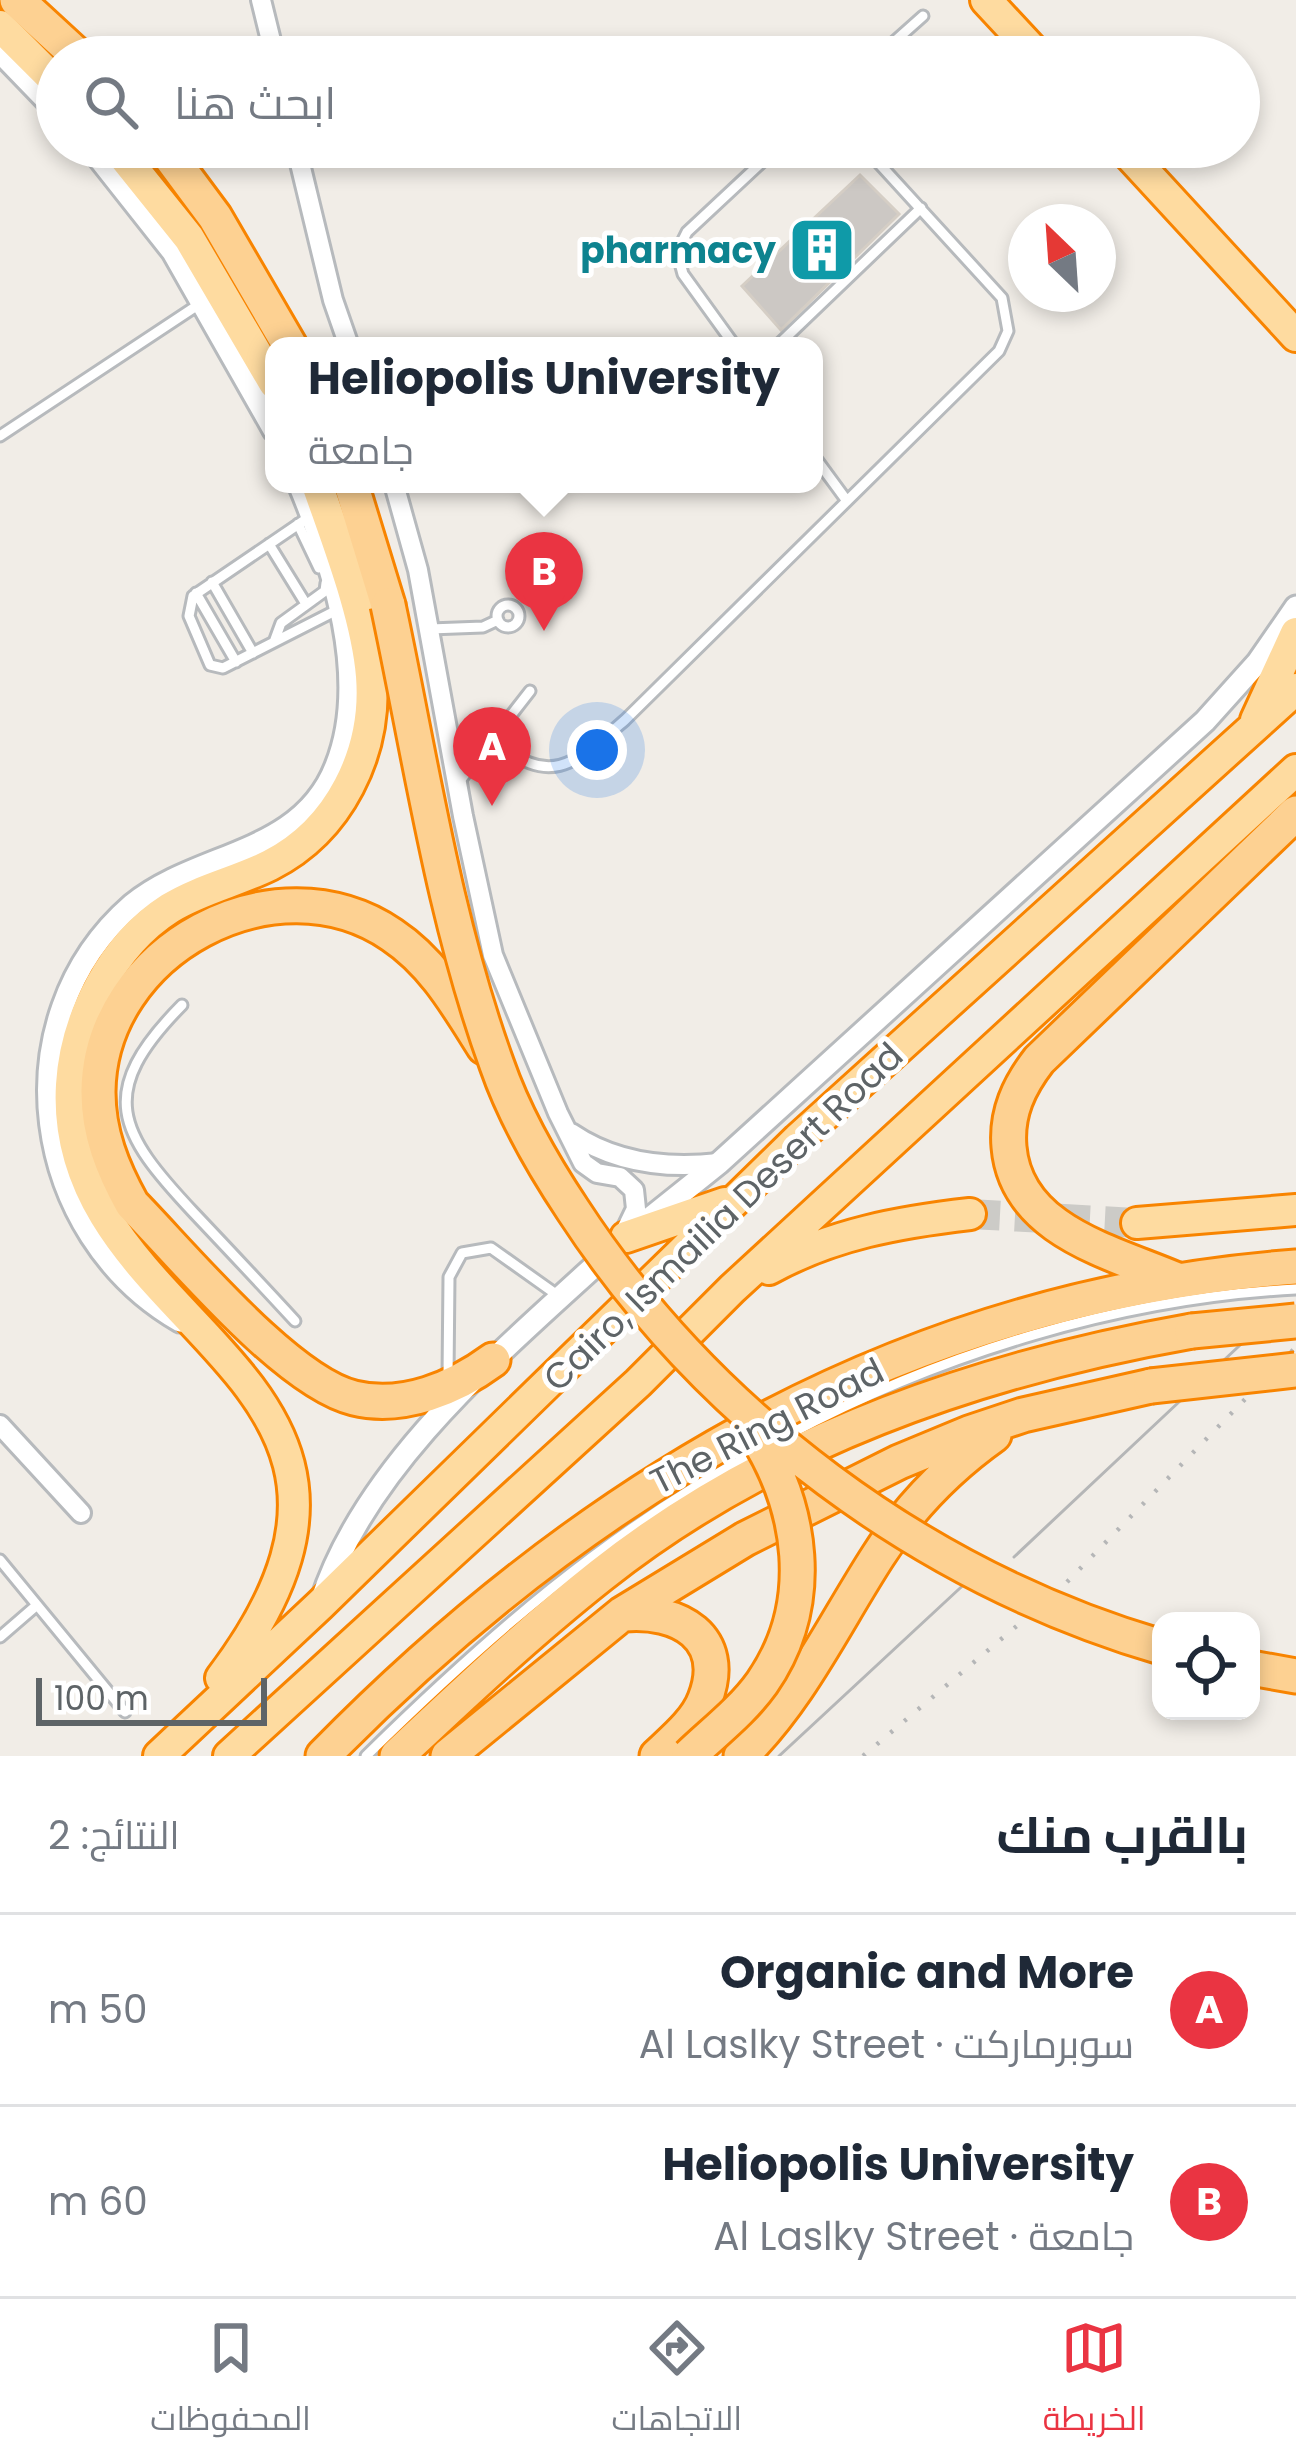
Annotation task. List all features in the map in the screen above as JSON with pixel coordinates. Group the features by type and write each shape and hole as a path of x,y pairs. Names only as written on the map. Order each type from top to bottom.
{"highway":[{"path":"17,0 57,36"},
{"path":"986,0 1019,36"},
{"path":"0,26 36,62"},
{"path":"133,168 189,238 265,368"},
{"path":"178,168 243,260 285,337"},
{"path":"1141,168 1296,336"},
{"path":"354,493 388,605 442,886 497,1068 527,1135 605,1259 652,1318 734,1403 847,1491 968,1568 1091,1623 1152,1644"},
{"path":"165,1750 248,1642 272,1601 295,1525 288,1456 248,1387 108,1221 86,1177 72,1128 74,1056 101,986 136,935 170,908 295,850 322,828 356,771 367,739 371,673 349,584 309,508"},
{"path":"1255,722 1296,632"},
{"name":"Cairo, Ismailia Desert Road","path":"165,1750 736,1198 1296,688"},
{"name":"Cairo, Ismailia Desert Road","path":"229,1756 638,1383 732,1288 1296,770"},
{"path":"1177,1280 1078,1238 1034,1208 1010,1161 1009,1116 1022,1085 1040,1060 1294,819"},
{"path":"493,1360 448,1387 397,1400 350,1398 294,1364 132,1204 100,1130 98,1088 108,1036 129,997 156,963 187,936 226,917 274,904 315,906 361,918 391,934 425,962 447,989 497,1068"},
{"path":"623,1240 736,1198"},
{"path":"1137,1223 1282,1212"},
{"path":"732,1288 788,1258 847,1236 908,1221 970,1214"},
{"name":"The Ring Road","path":"323,1756 396,1682 527,1570 596,1519 706,1450 841,1383 1023,1318 1177,1280 1296,1267"},
{"name":"The Ring Road","path":"397,1756 504,1656 604,1573 723,1495 786,1461 916,1403 984,1380 1099,1349 1192,1331 1296,1321"},
{"path":"448,1756 622,1614 745,1540 899,1462 1023,1415 1151,1386 1296,1370"},
{"path":"689,1756 742,1708 764,1680 782,1647 793,1611 798,1541 789,1504 756,1434 734,1403"},
{"path":"741,1756 792,1697 907,1516 981,1444 1023,1415"},
{"path":"622,1614 651,1611 682,1620 704,1642 712,1673 704,1704 657,1756"},
{"path":"1260,1670 1296,1676"},
{"path":"243,1756 263,1727"}],"street":[{"path":"261,0 270,36"},
{"path":"0,52 36,89"},
{"path":"107,168 173,252 265,413"},
{"path":"301,168 346,337"},
{"path":"396,493 430,629 493,955 567,1131 589,1169 620,1177 634,1190 636,1209 623,1240"},
{"path":"207,1335 174,1318 108,1263 76,1218 48,1143 44,1094 51,1042 80,968 103,934 164,883 273,839 320,796 336,769 348,709 341,607 309,508"},
{"path":"320,1605 338,1556 364,1510 445,1410 493,1360 623,1240 719,1163 1205,721 1258,662 1296,607"},
{"path":"567,1131 598,1149 632,1160 676,1166 719,1163"},
{"path":"0,1425 81,1514"}],"lane":[{"path":"901,36 923,16"},
{"path":"728,337 683,274 676,252 682,238 756,168"},
{"path":"494,739 520,761 535,766 549,768 578,760 625,720 999,351 1008,331 1002,298 884,168"},
{"path":"786,337 921,208"},
{"path":"0,436 204,301"},
{"path":"823,468 847,501"},
{"path":"274,642 280,623 325,591 327,584 309,508 269,544 196,593 188,604 189,616 210,664 223,668 254,653 341,607"},
{"path":"269,544 306,604"},
{"path":"212,582 254,653"},
{"path":"196,593 236,662"},
{"path":"430,629 483,627 498,620"},
{"path":"457,785 530,692"},
{"path":"182,1005 152,1035 134,1063 127,1095 130,1129 155,1171 295,1321"},
{"path":"448,1387 449,1277 462,1253 491,1248 560,1298"},
{"path":"366,1756 457,1667 603,1546 710,1476 825,1415 924,1374 1127,1311 1296,1288"},
{"path":"251,1324 277,1301"},
{"path":"0,1560 125,1712"},
{"path":"0,1637 37,1605"}],"building":[{"name":"pharmacy","path":"860,175 899,214 781,330 742,286"}],"tunnel":[{"path":"970,1214 1137,1223"}],"tram line":[{"path":"1223,1361 1253,1333"},
{"path":"1014,1557 1180,1401"},
{"path":"779,1756 972,1577"}],"railway":[{"path":"1291,1352 1296,1347"},
{"path":"1067,1582 1253,1391"},
{"path":"863,1756 1038,1608"}],"place":[{"name":"pharmacy","path":"822,250"},
{"name":"Heliopolis University","path":"544,631"},
{"name":"Organic and More","path":"492,806"}]}
